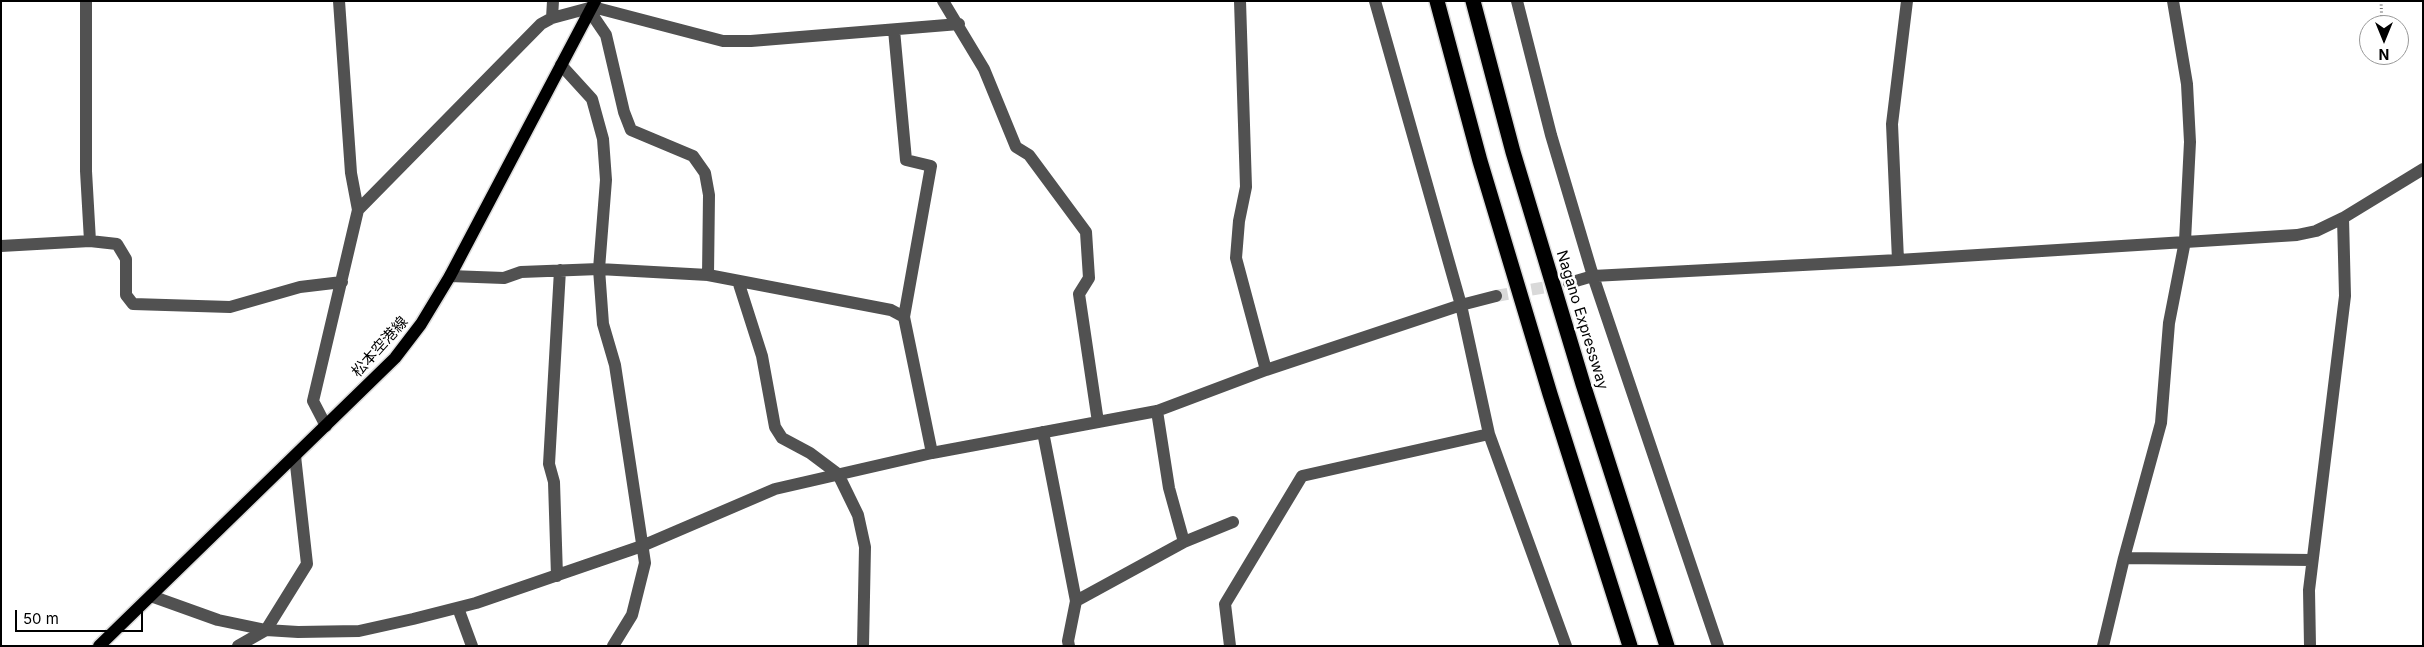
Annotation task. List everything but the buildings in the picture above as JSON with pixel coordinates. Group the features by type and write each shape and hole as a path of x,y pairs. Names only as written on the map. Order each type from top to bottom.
{"highway":[{"path":"1437,1 1483,171 1550,394 1630,646"},
{"name":"Nagano Expressway","path":"1472,1 1513,152 1667,646"}],"main road":[{"name":"松本空港線","path":"98,646 395,358 421,324 450,276 593,7"}],"street":[{"path":"86,1 86,171 90,241"},
{"path":"326,426 313,400 358,210 351,173 339,1"},
{"path":"552,18 553,1"},
{"path":"944,1 984,69 1016,147 1029,155 1086,232 1090,278 1079,294 1098,422"},
{"path":"1240,1 1246,188 1239,221 1236,258 1266,370"},
{"path":"1375,1 1461,305 1489,434 1566,646"},
{"path":"1517,1 1551,135 1593,276 1718,646"},
{"path":"1898,260 1892,124 1907,1"},
{"path":"2104,646 2124,558 2161,423 2169,323 2184,241 2190,142 2187,84 2173,1"},
{"path":"358,210 541,24 552,18 593,7 723,41 751,42 959,24"},
{"path":"593,7 606,35 624,112 631,130 694,156 705,173 709,195 708,275"},
{"path":"894,30 906,160 931,166 904,317 932,453"},
{"path":"561,65 592,99 603,139 606,180 599,269 603,324 615,365 645,563 632,615 613,646"},
{"path":"1569,283 1593,276 1898,260 2297,235 2316,231 2343,218 2423,170"},
{"path":"2310,646 2309,590 2312,560 2345,296 2343,218"},
{"path":"1,246 90,241 117,244 126,259 126,295 133,304 230,306 300,287 342,282"},
{"path":"450,276 504,278 521,272 599,269 708,275 891,310 904,317"},
{"path":"557,576 554,482 549,464 560,270"},
{"path":"738,281 762,356 774,427 782,438 810,453 838,474 858,515 865,547 862,646"},
{"path":"150,596 218,620 266,630 298,632 359,631 458,608 557,576 642,546 774,489 932,453 1157,411 1266,370 1461,305 1496,296"},
{"path":"1157,411 1169,488 1184,542"},
{"path":"1043,432 1076,601 1068,641 1069,646"},
{"path":"1230,646 1225,604 1302,476 1489,434"},
{"path":"238,646 266,630 307,564 295,456"},
{"path":"1076,601 1184,542 1233,522"},
{"path":"2124,558 2312,560"},
{"path":"458,608 472,646"}],"path":[{"path":"2381,1 2382,15"}],"tunnel":[{"path":"1496,296 1569,283"}]}
